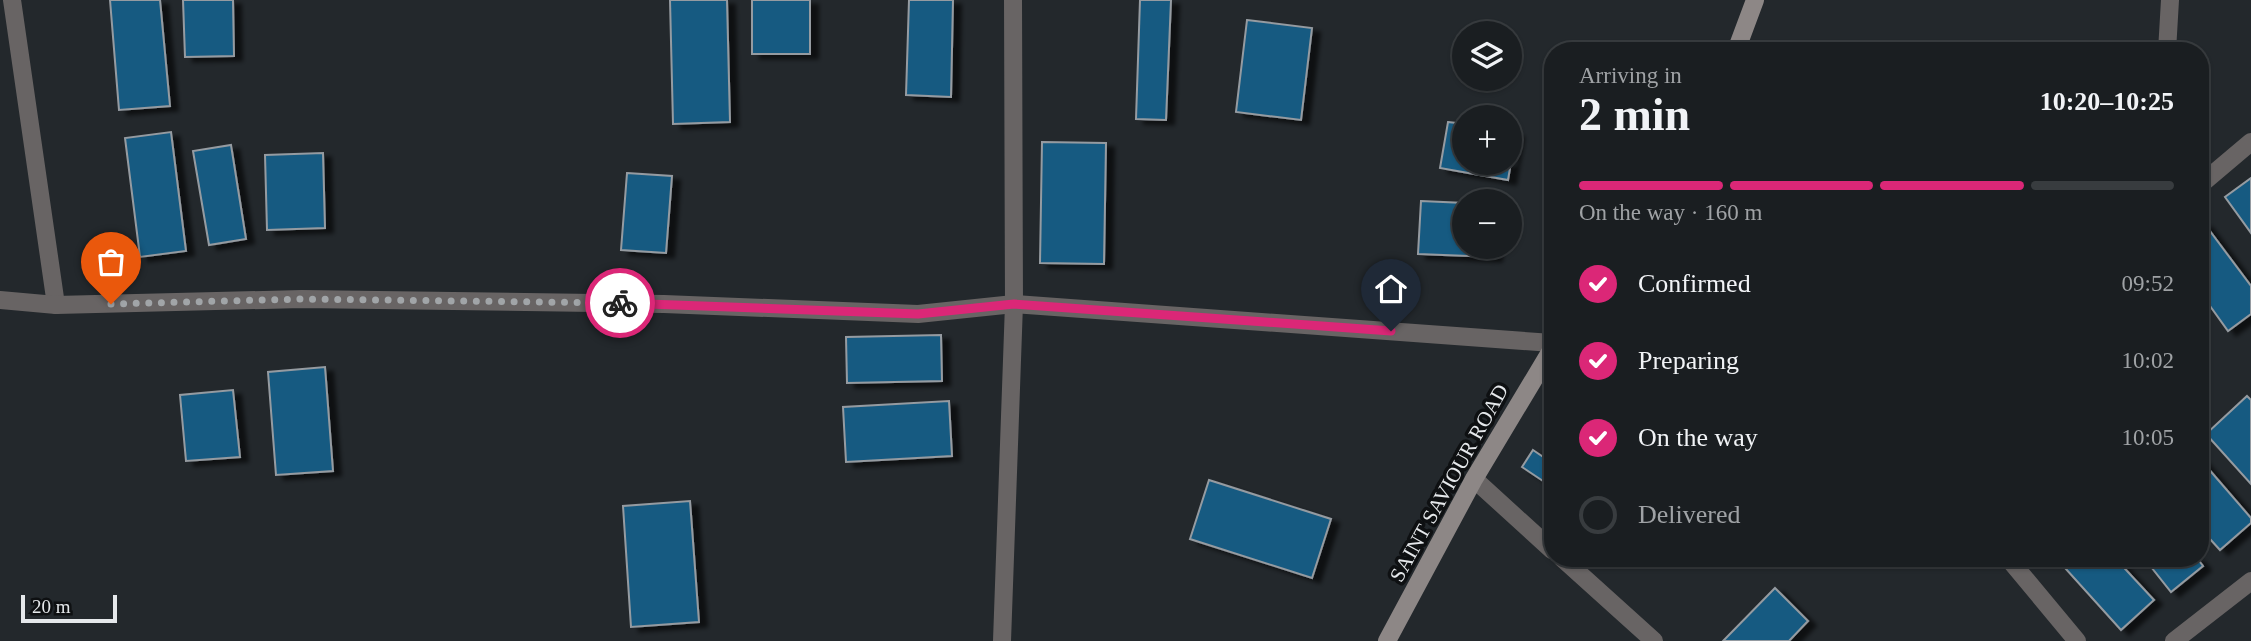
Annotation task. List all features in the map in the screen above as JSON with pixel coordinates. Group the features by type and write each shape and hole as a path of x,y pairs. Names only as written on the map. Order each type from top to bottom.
{"street":[{"path":"12,0 56,305"},
{"path":"1002,641 1014,304 1013,0"},
{"path":"1740,42 1755,0"},
{"path":"2168,42 2170,0"},
{"path":"2209,178 2251,142"},
{"path":"0,300 56,305 302,299 664,304 918,314 1014,304 1544,342"},
{"name":"SAINT SAVIOUR ROAD","path":"1387,641 1474,480 1544,362"},
{"path":"1474,480 1544,543"},
{"path":"1572,567 1654,641"},
{"path":"2015,567 2077,641"},
{"path":"2174,641 2251,581"}],"building":[{"path":"110,0 160,0 170,106 119,110"},
{"path":"183,0 233,0 234,56 185,57"},
{"path":"670,0 727,0 730,122 673,124"},
{"path":"752,0 810,0 810,54 752,54"},
{"path":"909,0 953,0 951,97 906,95"},
{"path":"1140,0 1171,0 1166,120 1136,119"},
{"path":"1247,20 1312,28 1301,120 1236,112"},
{"path":"1448,122 1452,122 1452,170 1440,168"},
{"path":"171,132 186,251 140,257 125,138"},
{"path":"1042,142 1106,143 1104,264 1040,263"},
{"path":"231,145 246,239 209,245 193,151"},
{"path":"323,153 325,228 267,230 265,155"},
{"path":"627,173 672,176 666,253 621,250"},
{"path":"1480,175 1509,175 1508,180"},
{"path":"2251,178 2251,233 2225,197"},
{"path":"1421,201 1452,202 1452,255 1418,254"},
{"path":"2209,230 2251,286 2251,314 2228,331 2209,305"},
{"path":"941,335 942,381 847,383 846,337"},
{"path":"325,367 333,471 276,475 268,372"},
{"path":"233,390 240,457 186,461 180,395"},
{"path":"2247,396 2251,400 2251,484 2209,437 2209,431"},
{"path":"949,401 952,456 846,462 843,407"},
{"path":"1533,450 1544,458 1544,482 1522,467"},
{"path":"2209,469 2251,518 2251,523 2220,550 2209,538"},
{"path":"1209,480 1331,519 1312,578 1190,539"},
{"path":"690,501 699,622 631,627 623,506"},
{"path":"2064,567 2123,567 2154,600 2121,630"},
{"path":"2151,567 2202,567 2171,592"},
{"path":"1775,588 1808,621 1789,641 1723,641"}],"way so far":[{"path":"111,304 302,299 620,303"}],"route":[{"path":"620,303 918,314 1014,304 1391,331"}]}
